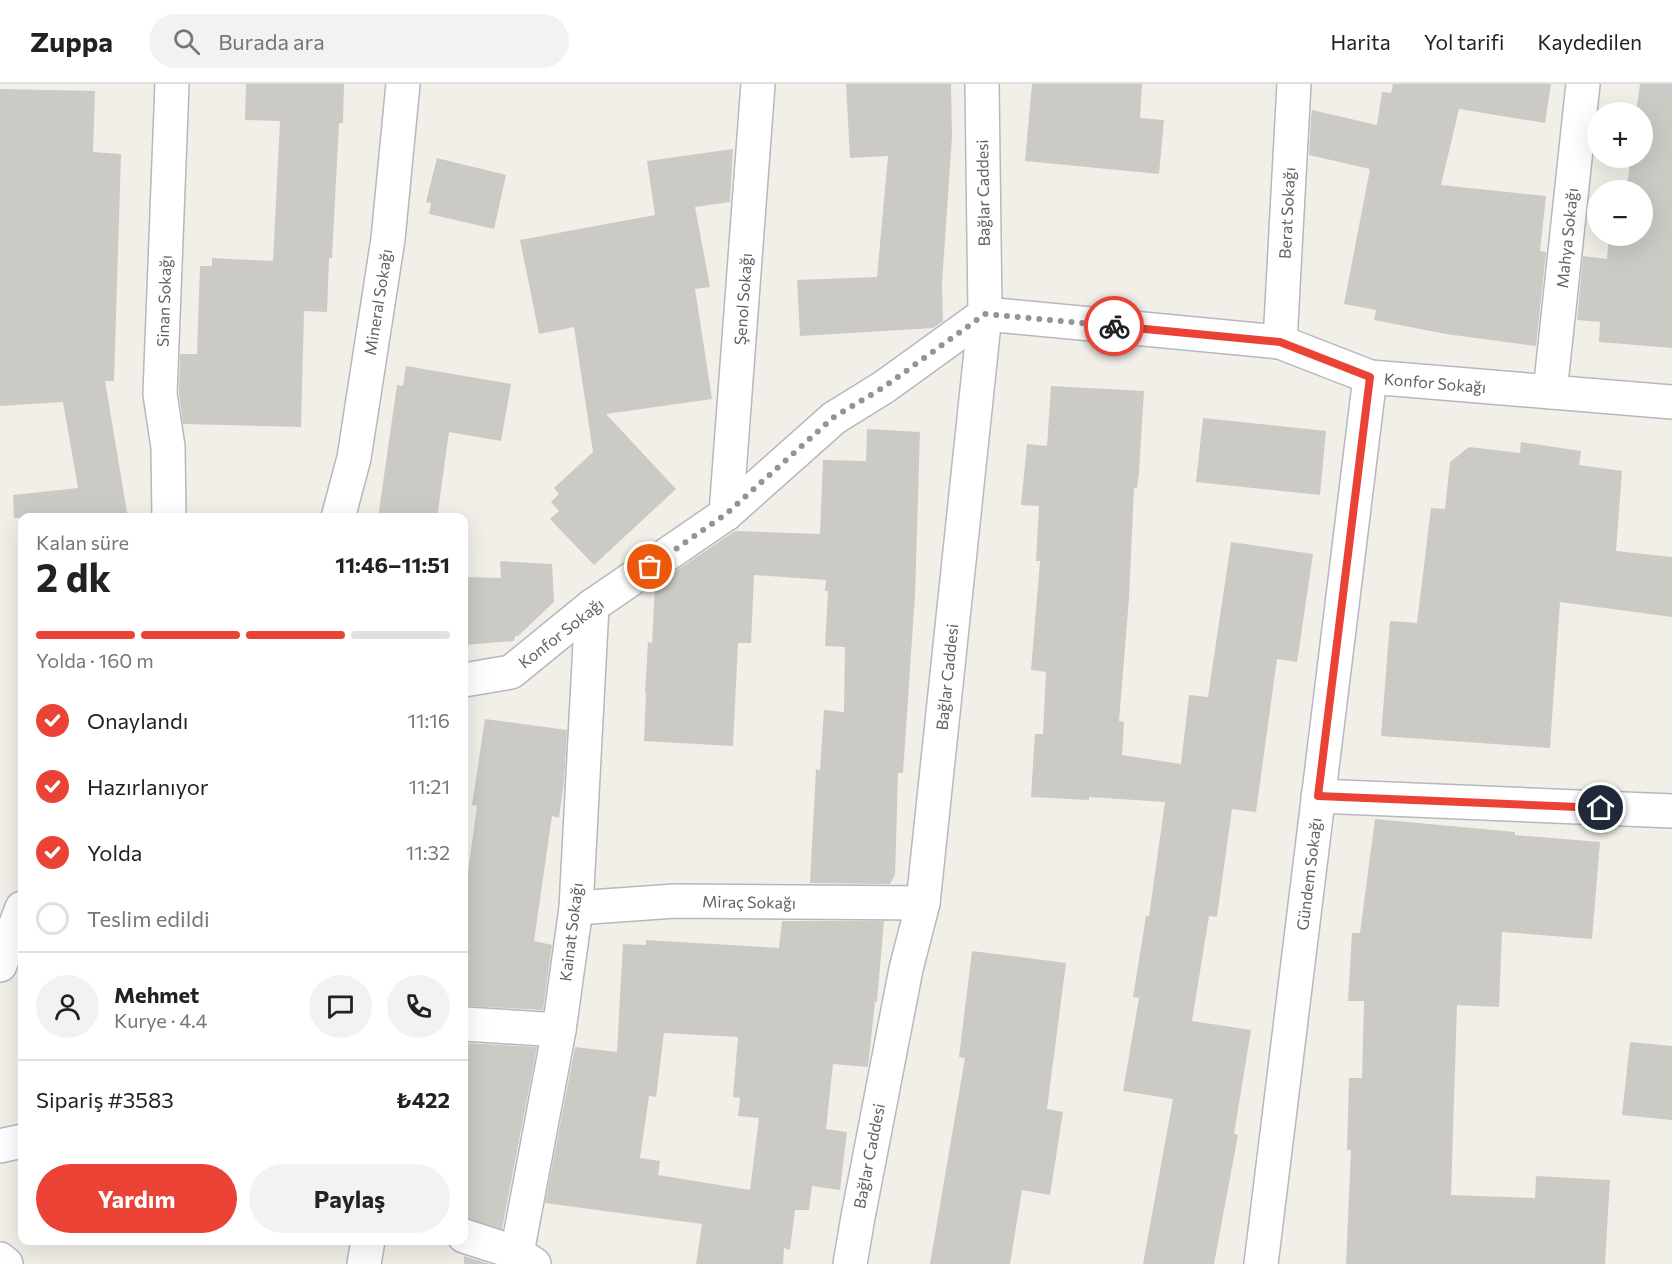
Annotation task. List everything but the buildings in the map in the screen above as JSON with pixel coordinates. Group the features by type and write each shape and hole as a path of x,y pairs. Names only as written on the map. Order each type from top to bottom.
{"street":[{"name":"Sinan Sokağı","path":"169,513 168,447 160,394 172,84"},
{"name":"Mineral Sokağı","path":"339,513 354,458 386,251 403,84"},
{"name":"Şenol Sokağı","path":"726,514 758,84"},
{"name":"Bağlar Caddesi","path":"850,1264 903,981 923,903 985,314 982,84"},
{"name":"Berat Sokağı","path":"1280,342 1294,84"},
{"name":"Mahya Sokağı","path":"1550,392 1583,84"},
{"name":"Konfor Sokağı","path":"468,679 511,672 592,606 726,514 834,417 884,387 985,314 1280,342 1370,377 1672,402"},
{"name":"Gündem Sokağı","path":"1261,1264 1370,377"},
{"name":"Kainat Sokağı","path":"526,1258 576,908 592,606"},
{"path":"1318,796 1672,811"},
{"name":"Miraç Sokağı","path":"576,908 675,901 923,903"},
{"path":"0,965 18,918"},
{"path":"468,1024 559,1030"},
{"path":"0,1146 18,1142"},
{"path":"468,1237 526,1258"},
{"path":"364,1264 367,1245"}],"way so far":[{"path":"650,567 726,514 834,417 884,387 985,314 1114,326"}],"route":[{"path":"1114,326 1280,342 1370,377 1318,796 1601,808"}]}
